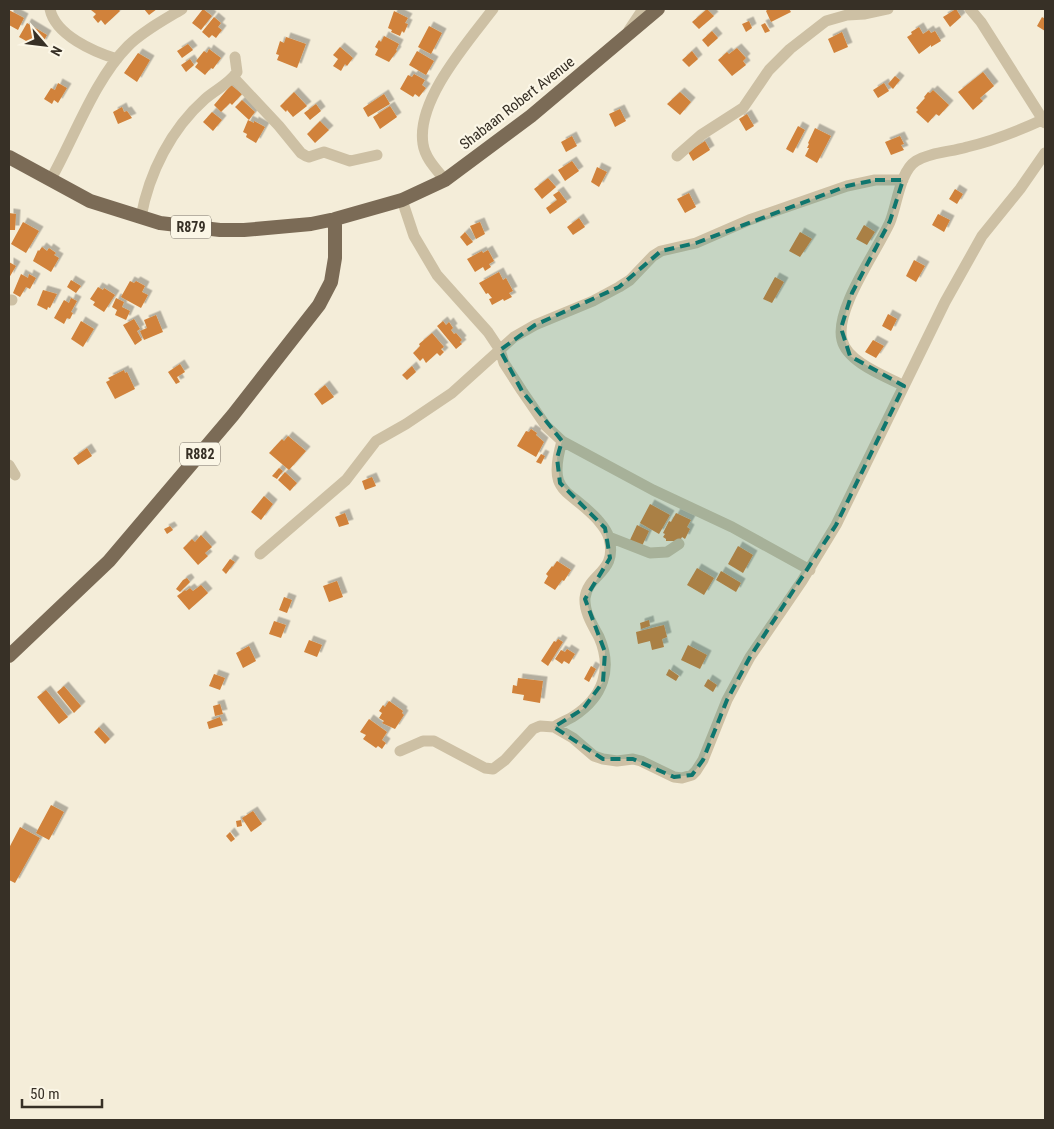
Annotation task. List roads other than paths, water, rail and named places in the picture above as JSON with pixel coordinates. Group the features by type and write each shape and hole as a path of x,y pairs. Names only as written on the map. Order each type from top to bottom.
{"main road":[{"name":"Shabaan Robert Avenue","path":"335,219 402,200 445,180 531,116 658,9"},
{"name":"R879","path":"9,157 90,200 160,223 220,230 244,230 311,224 335,219"},
{"name":"R882","path":"9,656 109,561 233,415 319,305 331,282 335,258 335,219"}],"street":[{"path":"50,9 57,25 65,33 104,55 117,59"},
{"path":"51,179 104,76 117,59 138,38 182,9"},
{"path":"445,180 430,162 423,145 423,128 430,102 448,67 493,9"},
{"path":"626,35 643,9"},
{"path":"677,156 701,135 743,108 769,70 790,49 826,21 847,15 865,14 888,9"},
{"path":"904,386 850,356 842,340 841,328 852,293 890,221 908,170 916,161 947,151 967,148 1044,121 981,22 970,9"},
{"path":"142,217 145,198 158,164 173,135 204,100 237,72 235,57"},
{"path":"233,77 279,126 301,153 306,156 309,157 324,152 350,162 377,155"},
{"path":"400,751 423,741 434,741 485,768 493,769 505,760 526,735 534,729 540,726 554,727 573,738 594,756 617,761 633,759 641,761 674,777 682,778 692,775 703,760 727,700 742,672 810,570 848,502 945,302 982,236 1020,189 1045,153"},
{"path":"260,554 346,480 376,441 406,424 452,393 514,337 534,325 593,301 619,287 630,280 652,256 661,251 696,243 749,220 847,186 875,180 903,180"},
{"path":"402,200 414,236 437,275 488,332 500,350 504,363 522,391 546,426 562,442 653,490 740,531 810,570"},
{"path":"554,727 583,709 592,700 603,682 606,666 605,652 587,612 585,599 593,581 606,568 610,558 609,537 605,528 566,493 557,476 557,458 562,442"},
{"path":"609,537 650,553 666,552 679,544"}]}
